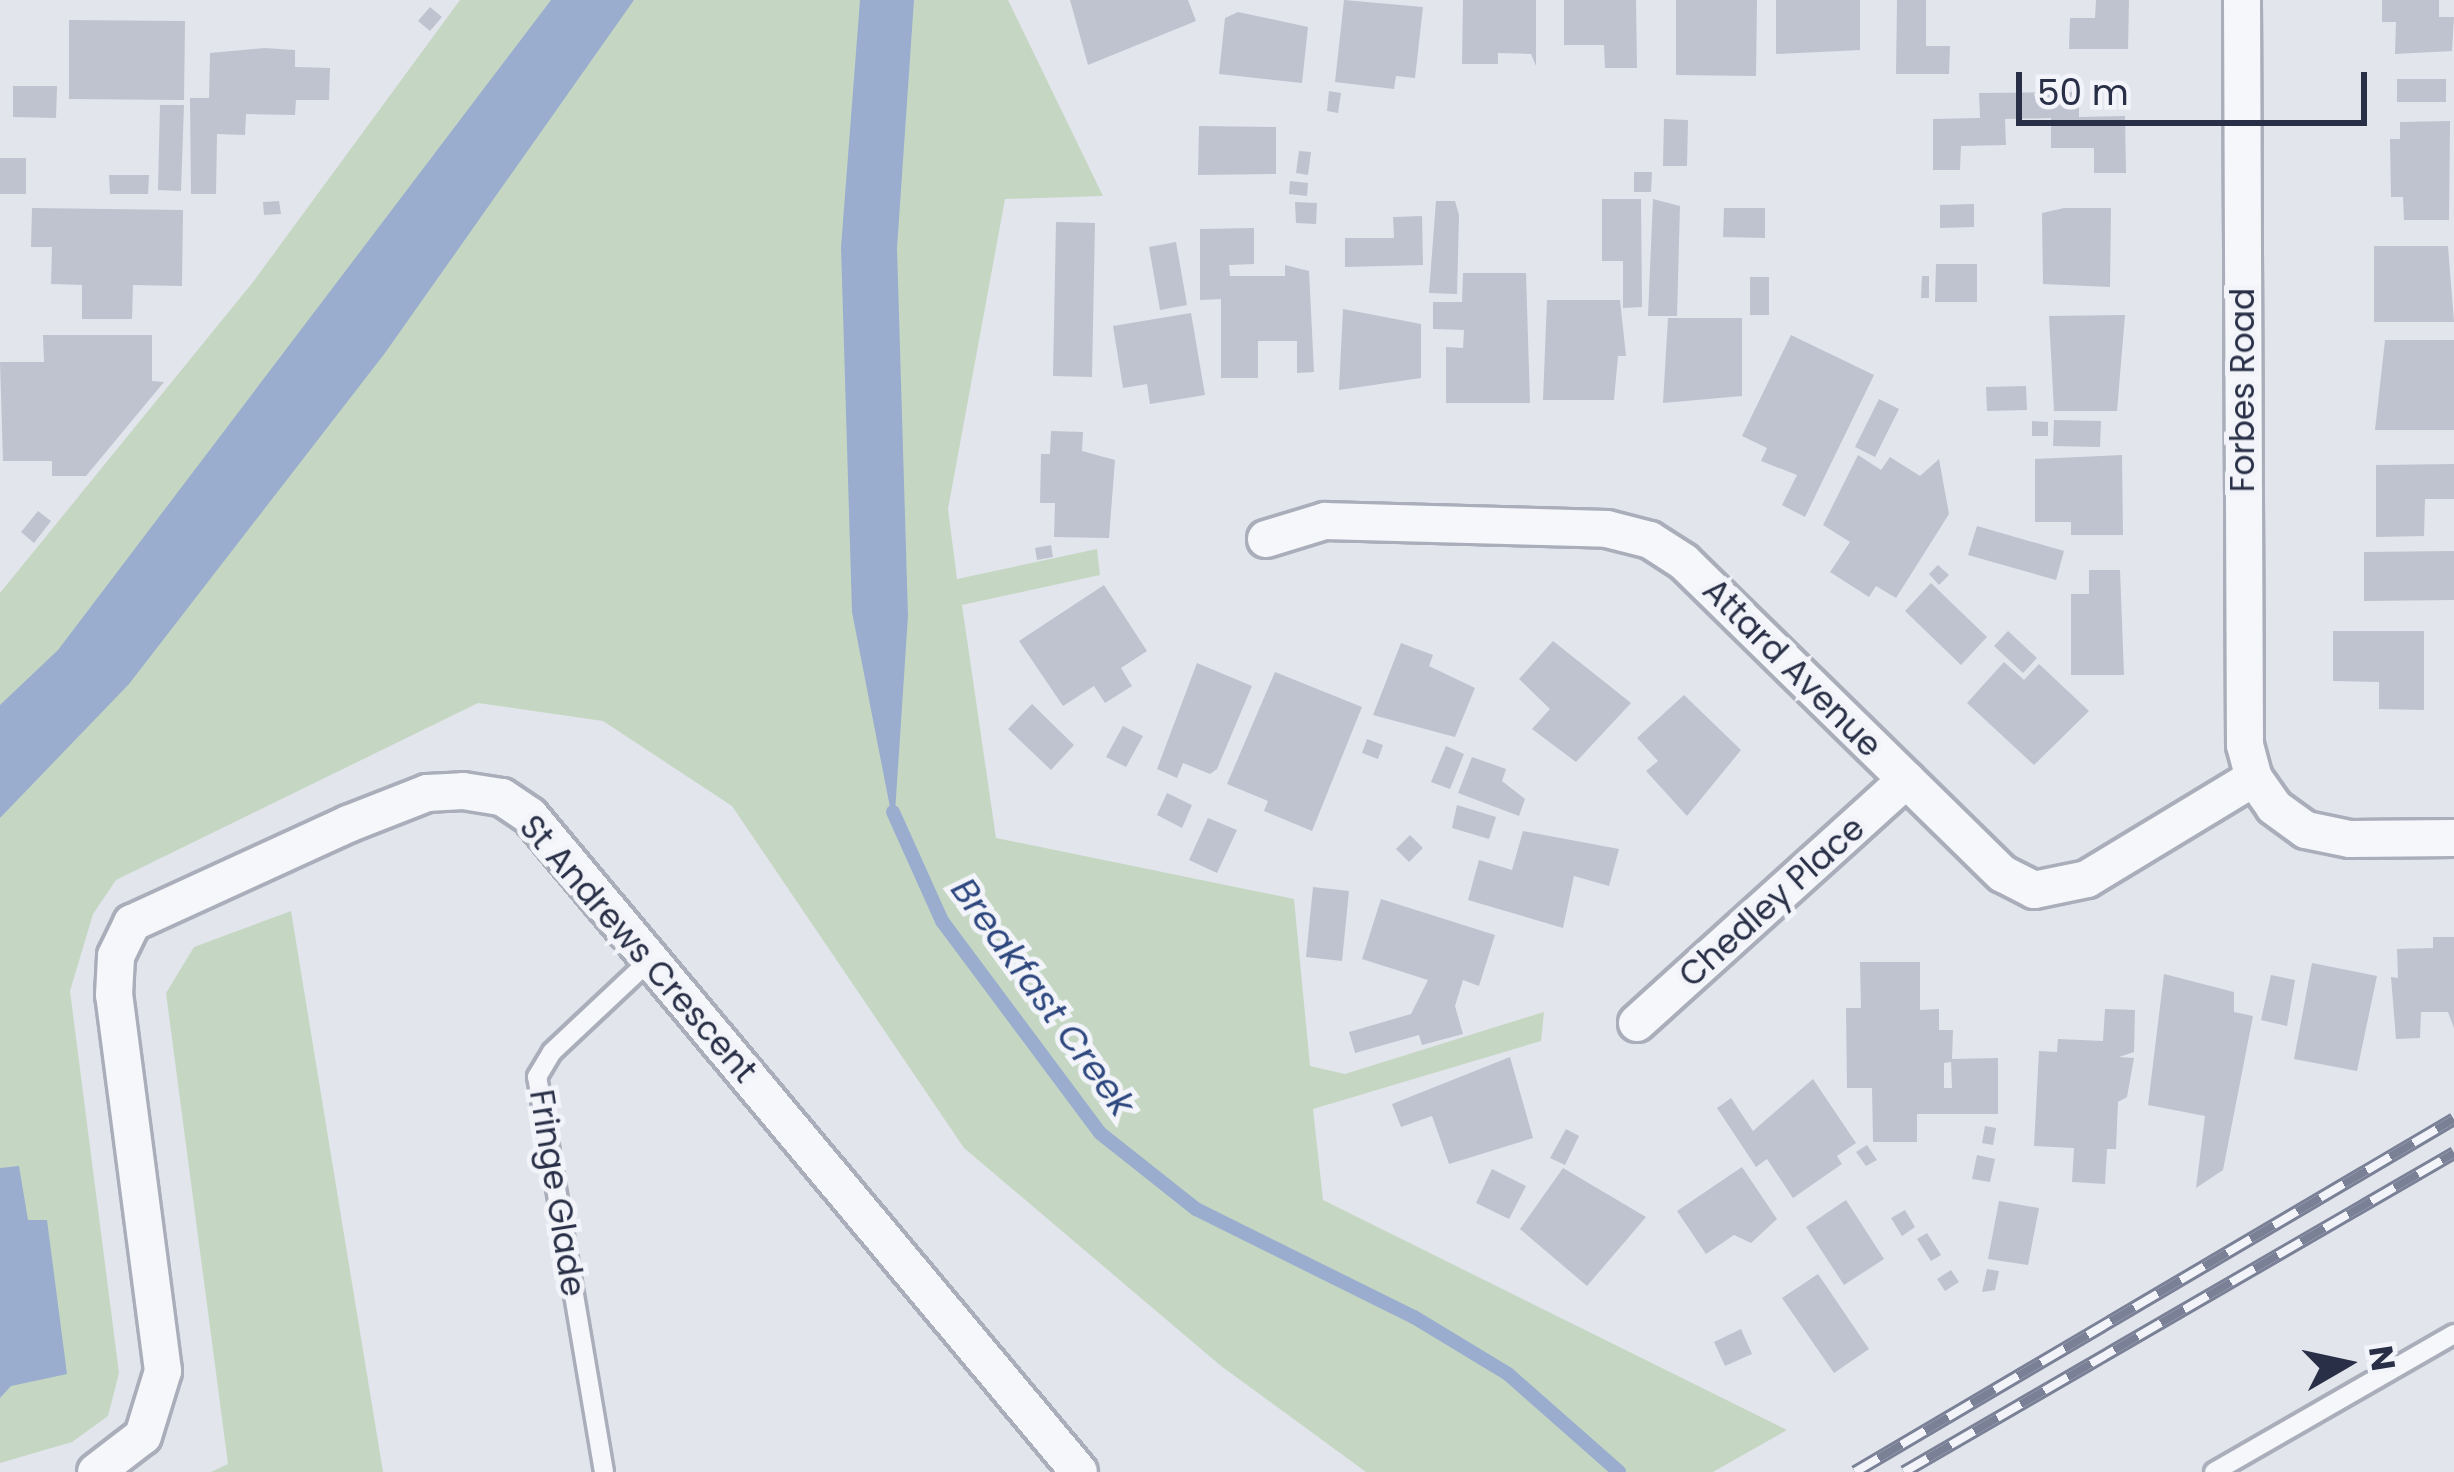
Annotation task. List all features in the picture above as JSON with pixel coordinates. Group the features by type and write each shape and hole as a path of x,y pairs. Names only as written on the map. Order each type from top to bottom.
{"street":[{"name":"Forbes Road","path":"2242,0 2244,712 2254,778"},
{"name":"Attard Avenue","path":"1266,539 1325,521 1607,529 1650,540 1684,562 2003,874 2034,890 2087,879 2254,778"},
{"path":"2254,778 2274,807 2306,830 2350,839 2454,838"},
{"name":"Chedley Place","path":"1637,1023 1906,780"},
{"name":"St Andrews Crescent","path":"96,1472 143,1436 163,1371 114,995 116,956 132,923 348,824 427,793 463,791 502,796 530,816 1079,1472"}],"lane":[{"name":"Fringe Glade","path":"604,1472 537,1077 552,1052 650,960"},
{"path":"2215,1472 2454,1334"}],"green space":[{"path":"460,0 1008,0 1103,196 1005,199 948,509 957,579 1097,549 1100,575 962,605 996,838 1294,899 1310,1066 1345,1074 1544,1012 1541,1041 1313,1109 1323,1200 1787,1430 1713,1472 1366,1472 1221,1366 964,1148 732,806 603,721 478,703 116,880 93,914 70,991 119,1373 108,1416 72,1442 0,1463 0,593 253,282"},
{"path":"291,911 383,1472 211,1472 228,1464 166,993 194,947"}],"water":[{"path":"551,0 634,0 385,353 129,684 0,818 0,705 58,650"},
{"path":"860,0 914,0 897,248 908,616 894,828 852,612 841,247"},
{"path":"19,1166 28,1220 47,1220 67,1374 11,1386 0,1398 0,1168"}],"building":[{"path":"1070,0 1188,0 1196,21 1088,65"},
{"path":"1344,0 1423,7 1415,78 1396,76 1394,89 1335,82"},
{"path":"1463,0 1536,0 1536,66 1531,54 1498,53 1498,64 1462,64"},
{"path":"1564,0 1636,0 1637,68 1605,68 1604,45 1564,45"},
{"path":"1676,0 1757,0 1756,76 1676,75"},
{"path":"1776,0 1860,0 1860,50 1776,54"},
{"path":"1897,0 1926,0 1926,46 1950,46 1949,74 1896,74"},
{"path":"2096,0 2129,0 2128,49 2069,49 2070,18 2095,18"},
{"path":"2382,0 2439,0 2439,17 2454,17 2452,51 2395,54 2396,22 2382,22"},
{"path":"430,7 442,17 430,31 418,21"},
{"path":"1238,12 1308,27 1302,83 1219,74 1225,18"},
{"path":"69,20 185,21 184,100 69,99"},
{"path":"295,50 295,67 330,68 329,100 296,100 295,115 246,114 245,135 217,134 216,194 191,194 190,98 209,98 210,53"},
{"path":"2397,79 2446,79 2446,102 2397,102"},
{"path":"13,86 57,86 56,118 13,117"},
{"path":"1329,91 1341,93 1338,113 1327,111"},
{"path":"2079,92 2079,117 2125,116 2126,173 2094,173 2094,148 2051,148 2051,118 2005,119 2006,145 1961,146 1960,170 1933,170 1933,119 1980,118 1979,93"},
{"path":"160,105 184,105 181,191 158,190"},
{"path":"1664,119 1688,120 1687,166 1663,166"},
{"path":"2450,121 2449,220 2404,220 2403,197 2391,197 2390,139 2400,139 2400,122"},
{"path":"1199,126 1276,127 1276,174 1198,175"},
{"path":"1299,151 1311,152 1308,175 1296,173"},
{"path":"0,158 26,158 26,194 0,194"},
{"path":"1634,172 1652,172 1651,192 1634,192"},
{"path":"109,175 149,175 148,194 110,194"},
{"path":"1290,181 1308,183 1307,196 1289,194"},
{"path":"1602,199 1641,199 1642,307 1623,308 1623,261 1602,261"},
{"path":"1653,199 1680,206 1677,316 1648,316"},
{"path":"279,201 281,214 264,215 263,202"},
{"path":"1436,201 1455,201 1459,215 1457,294 1429,293"},
{"path":"1295,202 1317,203 1316,224 1296,223"},
{"path":"1974,204 1974,227 1940,228 1940,205"},
{"path":"32,208 183,210 182,286 133,285 132,319 82,319 82,285 51,284 52,247 31,247"},
{"path":"1724,208 1765,208 1765,238 1723,237"},
{"path":"2111,208 2110,287 2043,284 2042,213"},
{"path":"1422,216 1423,265 1345,267 1345,238 1394,238 1393,217"},
{"path":"1056,222 1095,223 1092,377 1053,376"},
{"path":"1254,228 1254,264 1229,265 1230,276 1285,276 1285,265 1309,271 1314,372 1297,373 1297,341 1258,341 1258,378 1221,378 1221,299 1200,300 1200,229"},
{"path":"1176,242 1187,305 1160,310 1149,247"},
{"path":"2374,246 2448,246 2454,322 2374,322"},
{"path":"1936,264 1977,264 1977,302 1935,302"},
{"path":"1463,273 1526,273 1530,403 1446,403 1446,347 1463,348 1464,330 1433,329 1433,302 1462,302"},
{"path":"1922,276 1929,276 1929,298 1921,298"},
{"path":"1750,277 1769,277 1769,315 1750,315"},
{"path":"1547,300 1620,300 1626,356 1618,356 1614,400 1543,400"},
{"path":"1343,309 1421,324 1421,378 1339,390"},
{"path":"1191,313 1205,395 1150,404 1147,384 1123,388 1113,326"},
{"path":"2125,315 2117,411 2054,411 2049,316"},
{"path":"1668,318 1742,318 1742,396 1663,403"},
{"path":"43,335 152,335 152,381 164,382 86,476 52,476 52,461 3,461 0,362 44,362"},
{"path":"1791,335 1874,375 1805,517 1782,505 1797,475 1761,461 1767,448 1742,436"},
{"path":"2385,340 2454,340 2454,430 2375,430"},
{"path":"2026,386 2027,410 1987,411 1986,387"},
{"path":"1879,399 1899,409 1875,457 1855,447"},
{"path":"2054,420 2101,421 2100,447 2053,446"},
{"path":"2032,421 2048,422 2048,436 2032,436"},
{"path":"1051,431 1083,432 1082,451 1115,460 1109,538 1054,537 1055,503 1040,503 1041,454 1050,454"},
{"path":"1858,455 1881,470 1890,457 1920,476 1939,459 1949,514 1896,598 1876,586 1869,597 1830,572 1850,542 1823,525"},
{"path":"2122,455 2123,535 2071,535 2071,522 2035,522 2035,459"},
{"path":"2454,464 2454,499 2425,499 2424,536 2376,537 2376,465"},
{"path":"38,511 51,521 34,543 21,532"},
{"path":"1977,526 2064,551 2056,580 1968,555"},
{"path":"1051,545 1053,557 1037,560 1035,548"},
{"path":"2454,551 2454,600 2364,601 2364,552"},
{"path":"1938,565 1949,575 1939,585 1929,574"},
{"path":"2089,570 2120,570 2124,675 2071,675 2071,594 2089,594"},
{"path":"1931,583 1987,637 1961,665 1905,611"},
{"path":"1104,585 1147,651 1121,668 1132,686 1105,703 1094,686 1063,706 1019,641"},
{"path":"2008,631 2037,658 2023,673 1994,646"},
{"path":"2333,631 2424,631 2424,710 2379,709 2379,682 2333,681"},
{"path":"1553,641 1631,703 1576,762 1532,729 1550,709 1519,679"},
{"path":"1401,643 1433,655 1429,666 1475,688 1455,737 1373,715"},
{"path":"2004,662 2024,680 2039,664 2089,711 2034,765 1967,703"},
{"path":"1197,663 1252,686 1217,769 1210,774 1183,763 1177,778 1157,769"},
{"path":"1275,672 1362,707 1312,831 1264,811 1268,801 1227,784"},
{"path":"1684,695 1741,750 1687,816 1646,771 1658,761 1637,738"},
{"path":"1032,704 1074,745 1051,770 1008,729"},
{"path":"1123,726 1143,736 1126,767 1106,757"},
{"path":"1367,739 1383,745 1378,759 1362,753"},
{"path":"1446,746 1464,754 1450,789 1431,782"},
{"path":"1472,757 1506,769 1502,781 1525,799 1519,816 1458,793"},
{"path":"1167,793 1192,805 1182,828 1157,815"},
{"path":"1457,805 1496,817 1489,839 1452,828"},
{"path":"1208,818 1237,830 1217,873 1189,860"},
{"path":"1523,831 1619,849 1609,886 1574,876 1563,928 1468,900 1479,860 1512,870"},
{"path":"1410,835 1423,848 1409,862 1396,849"},
{"path":"1313,887 1349,891 1342,961 1306,957"},
{"path":"1381,899 1495,935 1479,986 1463,980 1455,1006 1463,1034 1422,1045 1419,1035 1355,1053 1349,1032 1411,1014 1428,980 1362,959"},
{"path":"2433,937 2454,937 2454,1028 2448,1012 2421,1012 2420,1038 2396,1039 2391,977 2398,978 2397,949 2433,948"},
{"path":"1860,962 1920,962 1920,1010 1939,1009 1939,1030 1953,1030 1952,1059 1998,1058 1998,1114 1917,1114 1917,1142 1873,1142 1872,1088 1847,1088 1846,1008 1861,1008","holes":["1951,1062 1952,1088 1944,1088 1944,1063"]},
{"path":"2312,963 2377,976 2357,1071 2294,1059"},
{"path":"2164,974 2234,992 2234,1012 2253,1016 2223,1170 2196,1188 2205,1116 2148,1105"},
{"path":"2271,975 2295,980 2287,1026 2261,1020"},
{"path":"2105,1009 2135,1010 2134,1052 2119,1057 2134,1058 2127,1097 2118,1102 2116,1149 2107,1149 2105,1184 2072,1182 2074,1148 2034,1146 2039,1051 2057,1052 2058,1039 2103,1041"},
{"path":"1510,1057 1533,1138 1449,1164 1432,1116 1401,1127 1392,1104"},
{"path":"1813,1079 1856,1143 1837,1156 1842,1164 1793,1198 1767,1159 1756,1167 1717,1108 1731,1098 1753,1131"},
{"path":"1985,1126 1996,1128 1993,1145 1982,1143"},
{"path":"1566,1129 1579,1136 1565,1165 1550,1158"},
{"path":"1867,1145 1877,1160 1866,1166 1856,1152"},
{"path":"1977,1155 1995,1159 1990,1182 1972,1179"},
{"path":"1742,1167 1777,1219 1751,1243 1734,1235 1706,1254 1677,1211"},
{"path":"1563,1168 1646,1217 1587,1286 1520,1229"},
{"path":"1492,1169 1526,1186 1509,1219 1476,1203"},
{"path":"1846,1200 1884,1259 1844,1285 1806,1227"},
{"path":"1999,1201 2039,1208 2028,1265 1988,1259"},
{"path":"1905,1210 1915,1227 1902,1236 1891,1218"},
{"path":"1927,1233 1941,1255 1931,1261 1917,1239"},
{"path":"1987,1269 1999,1271 1995,1290 1982,1292"},
{"path":"1951,1270 1959,1282 1945,1291 1937,1279"},
{"path":"1818,1274 1869,1349 1834,1373 1782,1298"},
{"path":"1741,1329 1752,1354 1725,1366 1714,1342"}],"waterway":[{"name":"Breakfast Creek","path":"893,812 942,921 1100,1133 1196,1209 1414,1317 1508,1374 1619,1472"}],"railway":[{"path":"1855,1472 2454,1119"},
{"path":"1904,1472 2454,1153"}]}
